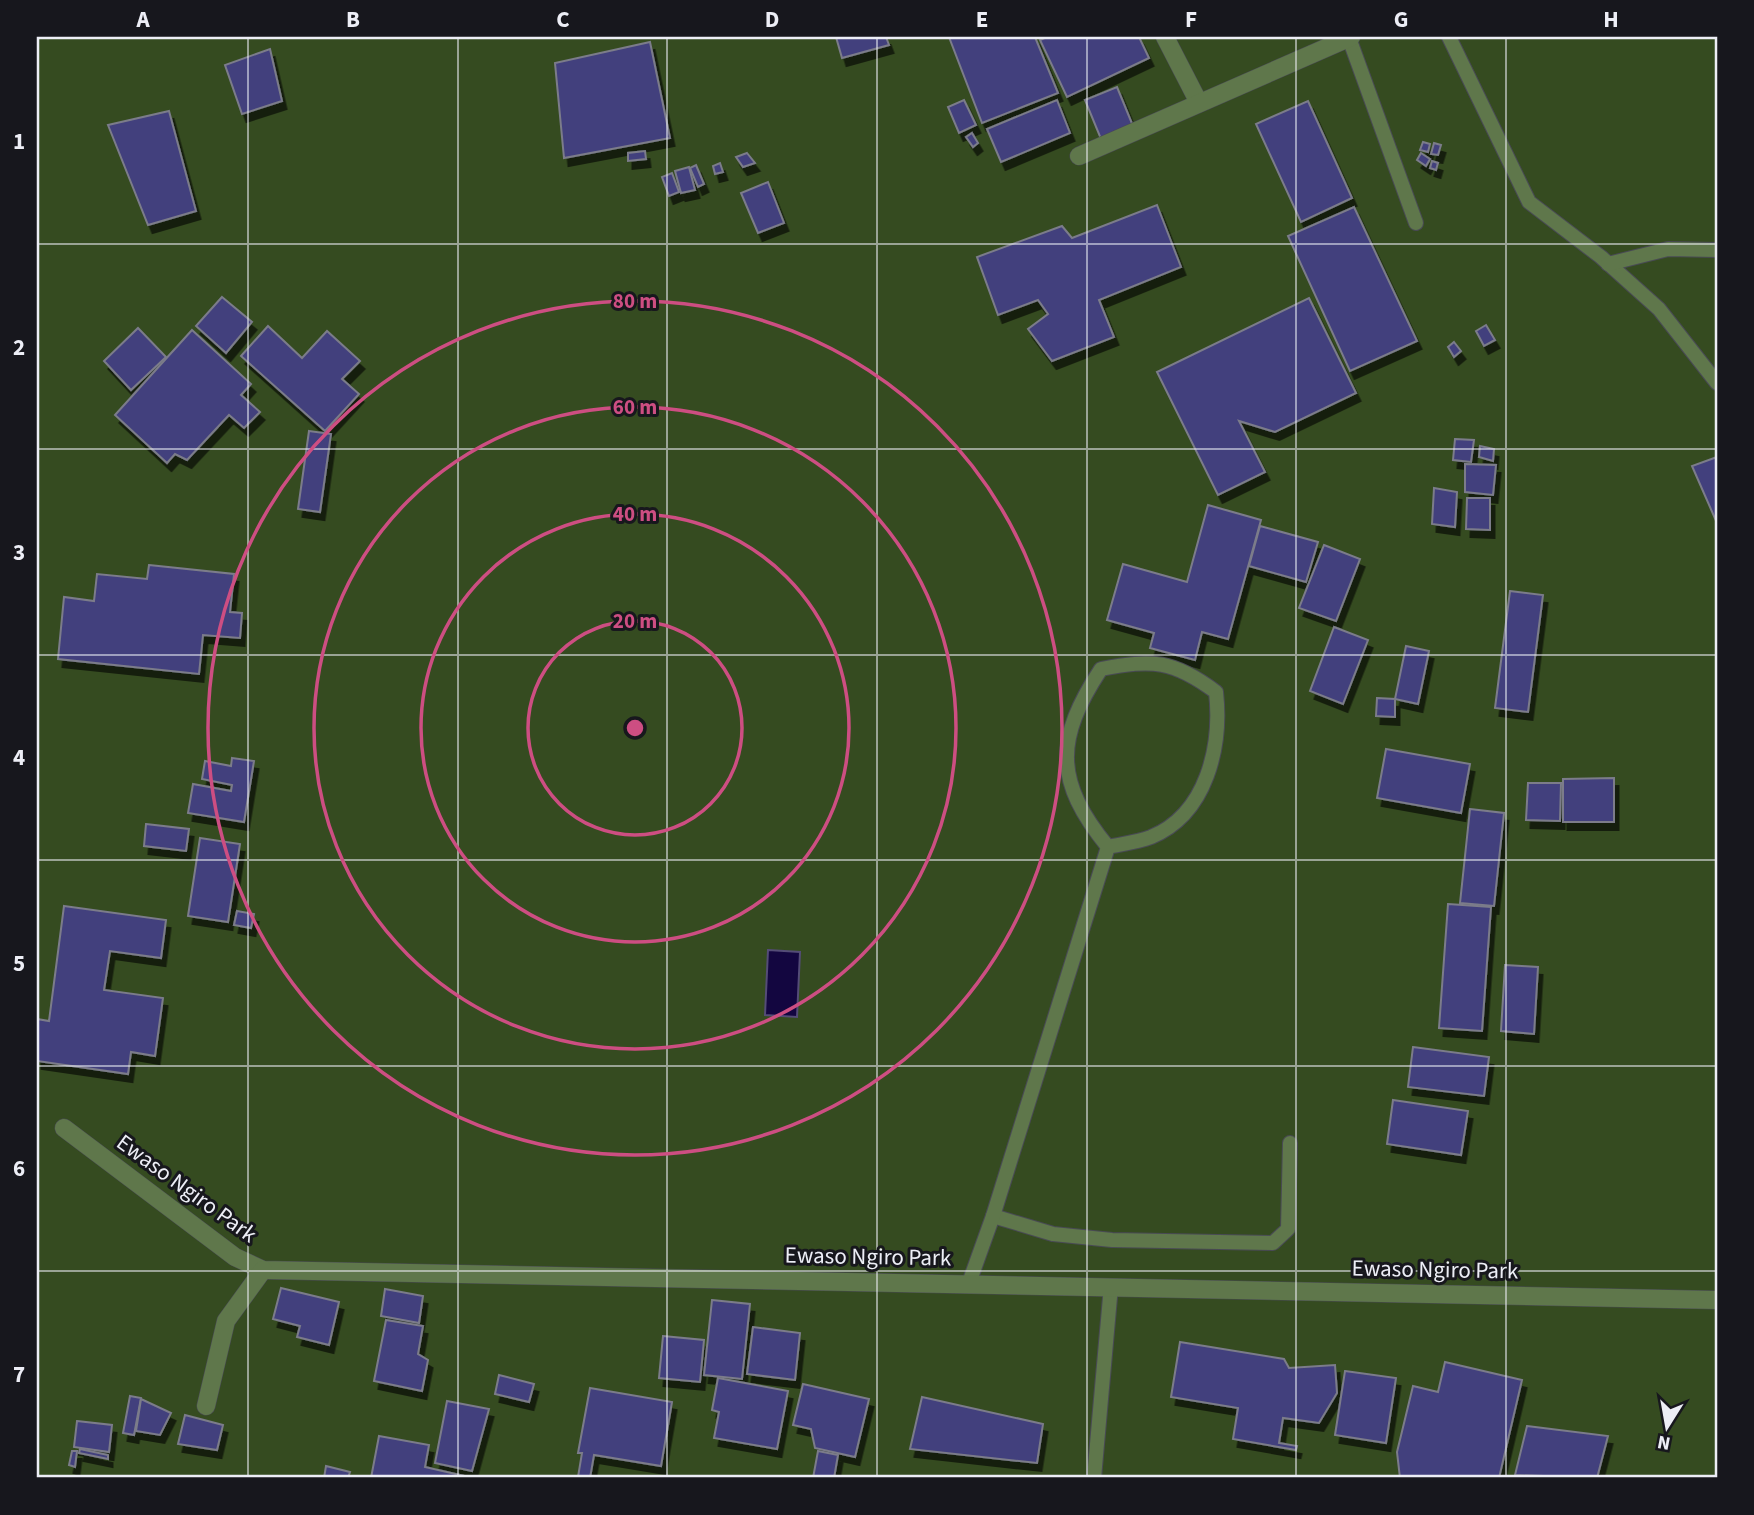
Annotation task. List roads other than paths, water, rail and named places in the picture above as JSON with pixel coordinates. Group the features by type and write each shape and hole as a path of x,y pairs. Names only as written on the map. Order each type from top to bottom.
{"street":[{"path":"1165,37 1199,103"},
{"path":"1079,156 1350,37"},
{"name":"Ewaso Ngiro Park","path":"64,1128 235,1257 263,1270 1717,1300"},
{"path":"206,1406 226,1321 263,1270"}],"lane":[{"path":"1350,37 1416,223"},
{"path":"1449,37 1529,202 1608,264 1659,309 1717,383"},
{"path":"1608,264 1668,249 1717,250"},
{"path":"1139,661 1187,671 1216,692 1219,723 1208,774 1188,812 1152,836 1108,847 1083,816 1068,779 1069,733 1083,697 1101,669 1139,661"},
{"path":"969,1283 993,1216 1108,847"},
{"path":"993,1216 1053,1234 1112,1240 1273,1243 1288,1229 1290,1143"},
{"path":"1094,1478 1111,1286"}]}
